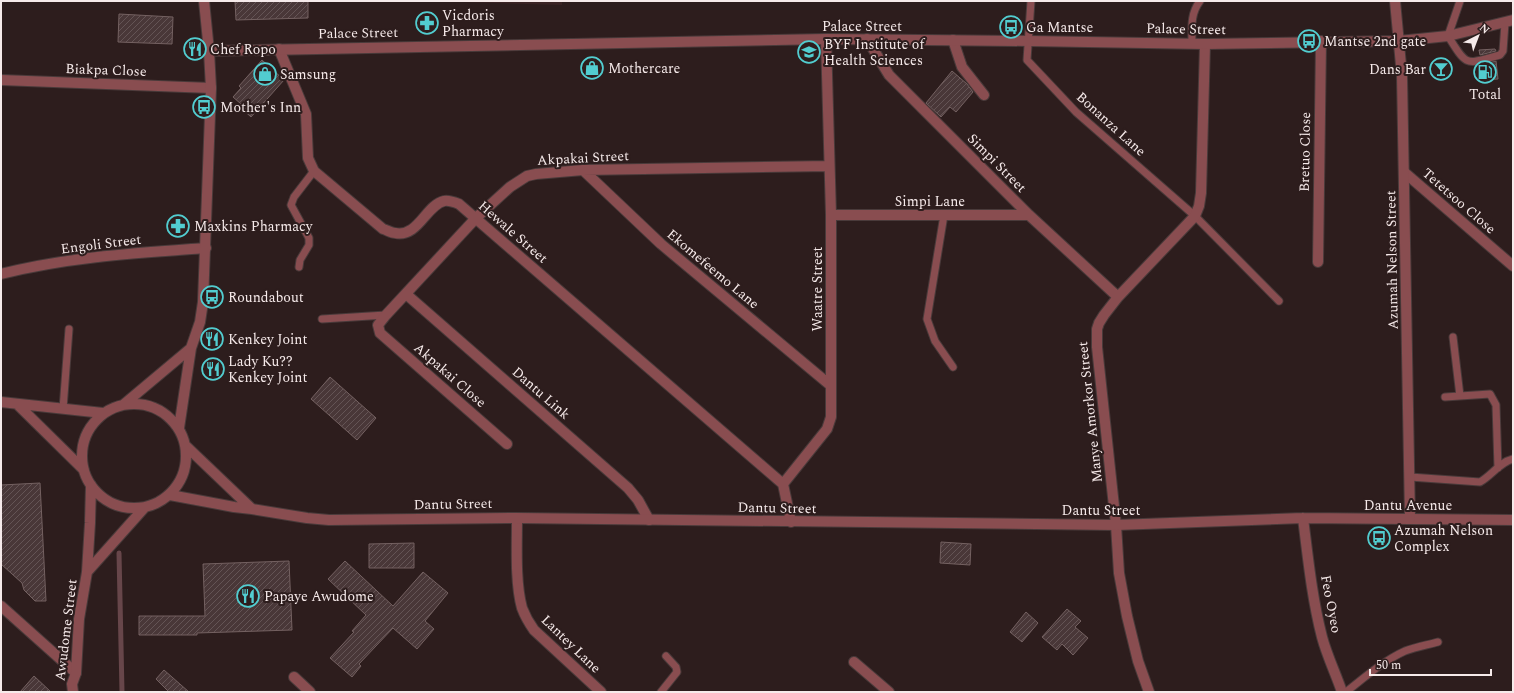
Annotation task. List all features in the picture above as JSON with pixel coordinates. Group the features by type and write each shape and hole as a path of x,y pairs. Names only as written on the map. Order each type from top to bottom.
{"street":[{"path":"179,428 191,348 200,322 203,302 211,88 204,1"},
{"name":"Azumah Nelson Street","path":"1395,1 1399,41 1404,172 1410,519"},
{"name":"Palace Street","path":"209,51 826,39 1029,40 1205,44 1399,41 1448,36 1510,22"},
{"name":"Waatre Street","path":"782,484 829,425 831,417 831,215 826,39"},
{"name":"Simpi Street","path":"867,39 889,76 1029,215 1118,297"},
{"path":"953,40 962,67 984,95"},
{"name":"Bretuo Close","path":"1318,262 1321,42"},
{"name":"Manye Amorkor Street","path":"1149,692 1138,661 1127,616 1120,573 1096,338 1099,322 1118,297 1194,216 1199,206 1201,193 1205,44"},
{"path":"279,49 306,114 308,158 314,171"},
{"name":"Biakpa Close","path":"1,80 211,88"},
{"name":"Akpakai Street","path":"378,325 476,218 510,187 527,176 583,170 829,166"},
{"name":"Ekomefeemo Lane","path":"583,170 661,244 830,385"},
{"name":"Hewale Street","path":"314,171 383,229 396,234 409,231 422,221 433,208 443,201 452,201 459,204 782,484"},
{"name":"Tetetsoo Close","path":"1404,172 1513,266"},
{"name":"Simpi Lane","path":"831,215 1029,215"},
{"name":"Engoli Street","path":"1,274 100,256 206,248"},
{"name":"Dantu Link","path":"406,294 628,488 638,500 649,520"},
{"name":"Akpakai Close","path":"378,325 380,332 507,444"},
{"path":"123,405 191,348"},
{"path":"1,402 104,414"},
{"path":"139,404 154,408 168,416 179,428 186,446 186,463 181,481 170,495 158,503 145,507 130,508 115,504 101,496 91,485 84,470 82,454 85,439 92,424 113,408 123,405 139,404"},
{"path":"18,405 84,470"},
{"path":"186,446 252,508"},
{"path":"782,484 791,522"},
{"name":"Awudome Street","path":"73,692 72,684 76,673 80,619 87,572 91,485"},
{"name":"Dantu Street","path":"170,495 234,507 252,508 307,518 329,520 517,518 1116,525 1303,518"},
{"name":"Awudome Street","path":"87,572 145,507"},
{"name":"Lantey Lane","path":"517,518 519,580 522,608 526,619 534,630 601,692"},
{"name":"Dantu Avenue","path":"1303,518 1513,520"},
{"name":"Feo Oyeo","path":"1303,518 1313,592 1319,622 1323,639 1342,692"},
{"path":"1,606 76,673"},
{"path":"854,662 889,692"},
{"path":"294,677 310,692"}],"lane":[{"name":"Bonanza Lane","path":"1031,1 1027,60 1076,112 1194,216 1279,301"},
{"path":"1192,43 1192,19 1195,9 1200,1"},
{"path":"1460,1 1448,36 1463,59 1471,62 1500,55 1503,51 1510,22"},
{"path":"299,267 300,260 309,245 309,238 291,205 294,197 314,171"},
{"path":"944,215 927,319 935,341 953,368"},
{"path":"322,319 386,316"},
{"path":"62,409 69,329"},
{"path":"1453,337 1460,396"},
{"path":"1445,397 1490,394 1496,405 1498,468"},
{"path":"1410,477 1480,482 1487,478 1507,460 1513,459"},
{"path":"1346,692 1388,660 1407,650 1438,642"},
{"path":"661,692 677,672 676,667 666,656"}],"shaded area":[{"path":"429,1 562,1 562,5"}],"building":[{"path":"235,1 308,1 308,18 236,20"},
{"path":"119,14 173,17 172,44 118,42"},
{"path":"1495,49 1496,51 1480,55 1479,50"},
{"path":"262,60 284,80 251,117 239,106 241,104 233,97 241,88 239,86"},
{"path":"1496,61 1498,79 1481,80 1480,65"},
{"path":"952,71 967,84 973,92 956,112 950,107 941,117 926,103"},
{"path":"330,377 376,418 357,440 311,399"},
{"path":"40,483 46,601 35,601 24,590 22,583 1,564 1,485"},
{"path":"941,542 971,544 970,565 940,563"},
{"path":"414,543 414,568 369,568 369,544"},
{"path":"289,561 292,630 197,633 197,635 139,635 139,616 205,616 203,564"},
{"path":"345,561 393,606 423,572 448,593 425,621 434,629 417,649 393,628 359,664 361,666 352,677 330,658 354,632 352,631 366,615 328,579"},
{"path":"1067,609 1081,621 1075,627 1088,638 1073,655 1062,644 1057,650 1042,637"},
{"path":"1026,612 1038,623 1022,642 1010,632"},
{"path":"164,670 189,692 169,692 156,679"},
{"path":"34,676 51,692 20,692"}],"waterway":[{"path":"119,553 122,692"}],"place":[{"name":"Vicdoris Pharmacy","path":"427,23"},
{"name":"Ga Mantse","path":"1011,27"},
{"name":"Mantse 2nd gate","path":"1309,41"},
{"name":"Chef Ropo","path":"195,49"},
{"name":"BYF Institute of Health Sciences","path":"809,52"},
{"name":"Mothercare","path":"592,68"},
{"name":"Dans Bar","path":"1441,69"},
{"name":"Total","path":"1485,72"},
{"name":"Samsung","path":"265,74"},
{"name":"Mother's Inn","path":"204,107"},
{"name":"Maxkins Pharmacy","path":"178,226"},
{"name":"Roundabout","path":"212,297"},
{"name":"Kenkey Joint","path":"212,339"},
{"name":"Lady Ku?? Kenkey Joint","path":"213,369"},
{"name":"Azumah Nelson Complex","path":"1379,538"},
{"name":"Papaye Awudome","path":"248,596"}]}
